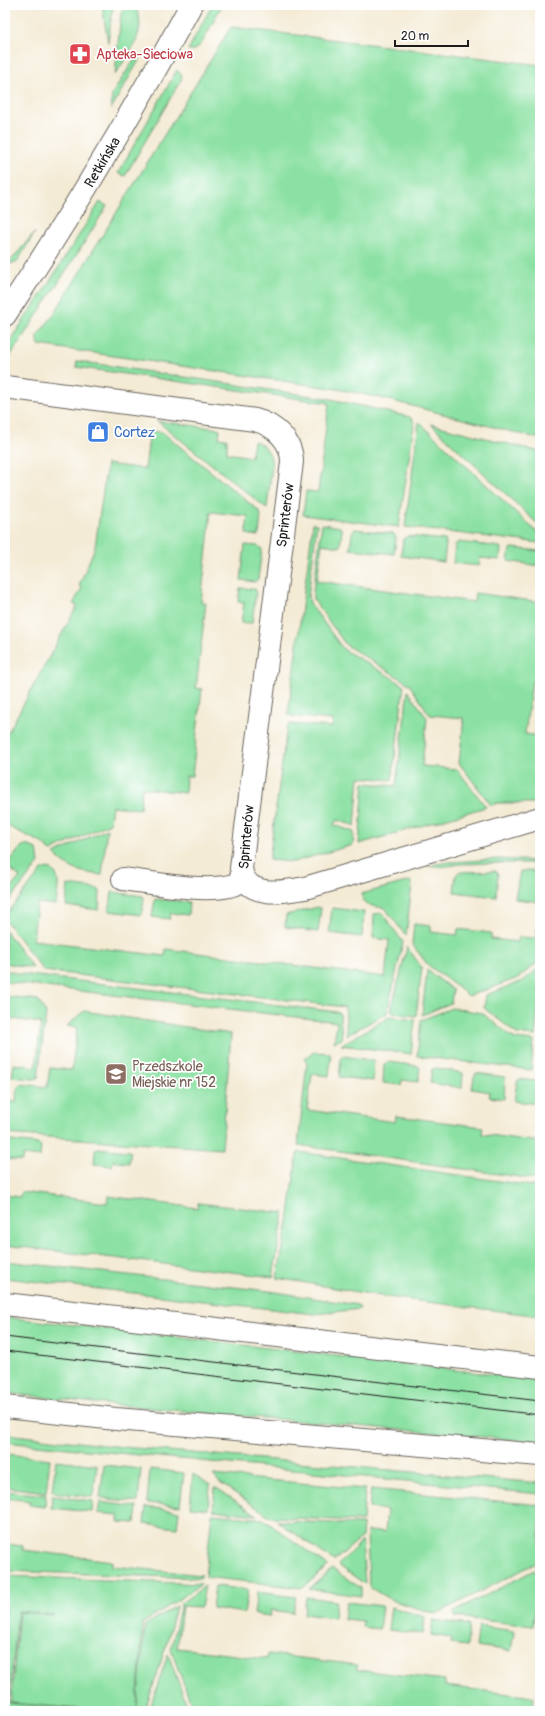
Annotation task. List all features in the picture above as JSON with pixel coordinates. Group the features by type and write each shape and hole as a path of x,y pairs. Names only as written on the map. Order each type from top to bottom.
{"street":[{"name":"Retkińska","path":"5,315 100,167 166,52 191,5"},
{"name":"Sprinterów","path":"5,387 265,422 281,434 290,449 292,462 242,856 241,868 244,879 252,887 268,891 285,891 305,888 540,818"},
{"name":"Sprinterów","path":"123,879 219,889 235,885 244,879"},
{"path":"5,1304 540,1367"},
{"path":"5,1407 116,1419 540,1455"}],"green space":[{"path":"102,5 114,5 108,43"},
{"path":"125,5 133,5 138,14 140,23 139,32 131,50 115,75 121,13"},
{"path":"212,5 222,5 202,43 195,50 188,50"},
{"path":"231,27 540,65 540,439 377,397 337,389 39,345 37,336 52,317"},
{"path":"137,55 142,55 111,109 112,94"},
{"path":"177,70 182,76 181,80 125,176 118,173"},
{"path":"100,202 107,206 5,364 5,348"},
{"path":"35,232 17,262 8,264"},
{"path":"77,361 331,399 410,417 414,424 399,527 303,515 306,491 318,492 329,403 76,367"},
{"path":"157,421 220,429 219,438 227,439 227,453 251,457 254,441 261,444 269,453 272,465 267,508 265,507"},
{"path":"419,422 540,535 540,543 405,527"},
{"path":"431,424 540,452 540,526"},
{"path":"150,431 162,432 259,511 261,515 259,535 246,534 248,516 211,512 201,602 206,603 196,688 202,689 192,776 186,776 185,793 142,788 140,809 112,806 110,823 51,851 40,842 5,825 5,738 77,606 73,604 82,588 79,586 95,547 107,464 145,469"},
{"path":"313,523 317,524 308,597 311,605 343,649 404,685 392,780 359,777 355,826 337,820 334,825 354,832 353,845 293,862 269,860 287,726 289,724 332,727 333,720 291,716 288,714"},
{"path":"322,524 340,527 342,531 340,547 322,544 317,581 474,602 475,593 540,602 540,683 532,682 525,734 540,736 540,803 498,803 491,805 459,763 464,718 430,715 409,684 346,645 313,599"},
{"path":"355,529 394,534 396,538 394,554 350,549 352,533"},
{"path":"407,536 445,540 444,562 401,556 403,540"},
{"path":"459,542 500,547 500,560 480,558 479,566 453,563 455,545"},
{"path":"245,545 258,546 262,549 258,579 255,582 241,580"},
{"path":"510,549 540,551 540,566 508,561"},
{"path":"240,588 255,589 256,591 252,623 241,623 244,603 238,602"},
{"path":"408,691 427,718 422,766 457,769 486,807 359,844 364,783 396,786"},
{"path":"107,829 102,875 76,870 60,860 54,854"},
{"path":"26,845 37,849 39,863 5,906 5,895 20,877 6,866 22,846"},
{"path":"499,859 540,861 540,863 491,863 436,867 428,866 447,862"},
{"path":"48,868 56,874 58,889 56,905 37,903 33,940 165,956 166,949 385,977 389,940 373,938 374,914 382,913 403,942 387,1013 347,1035 345,1007 44,971 5,920 5,916 42,870"},
{"path":"496,871 498,874 496,897 454,892 456,875 459,872"},
{"path":"520,871 540,871 540,902 515,899"},
{"path":"410,881 412,884 406,936 385,908 367,904 361,894"},
{"path":"68,885 98,889 100,891 99,910 66,906"},
{"path":"112,892 143,896 142,915 109,911"},
{"path":"155,899 189,902 188,915 171,913 170,919 152,917"},
{"path":"318,907 321,908 318,932 285,927 286,915"},
{"path":"332,908 364,912 362,937 329,933"},
{"path":"540,910 540,961 518,978 469,996 428,965 412,944 414,924 431,926 431,932 457,935 458,929 491,933 491,939 518,942 519,937 536,938"},
{"path":"5,930 33,968 5,963"},
{"path":"407,947 422,968 416,1016 393,1013 391,1011"},
{"path":"540,967 540,995 535,1036 517,1034 484,1008 486,995 523,981"},
{"path":"5,970 21,974 337,1012 340,1014 342,1039 334,1042 337,1022 5,982"},
{"path":"427,970 453,990 451,1003 422,1015"},
{"path":"5,996 38,1000 46,1013 38,1078 12,1077 14,1064 36,1067 41,1023 5,1018"},
{"path":"452,1008 482,1013 515,1039 534,1041 531,1070 417,1056 421,1020"},
{"name":"Przedszkole Miejskie nr 152","path":"84,1011 231,1034 222,1149 5,1134 5,1101 16,1102 17,1089 21,1084 47,1087 50,1068 72,1070 77,1027 67,1026"},
{"path":"389,1017 415,1020 411,1054 341,1045"},
{"path":"314,1052 330,1053 331,1058 329,1076 312,1074 307,1110 395,1122 396,1116 483,1127 482,1134 540,1142 540,1180 298,1145 307,1063 305,1058"},
{"path":"344,1056 374,1061 373,1081 339,1077 341,1059"},
{"path":"389,1062 418,1066 420,1068 418,1082 402,1080 401,1085 383,1083 384,1065"},
{"path":"436,1068 463,1073 462,1088 430,1083 432,1069"},
{"path":"476,1073 505,1077 504,1099 489,1097 490,1092 472,1089"},
{"path":"522,1079 540,1082 540,1104 514,1101 518,1080"},
{"path":"11,1141 39,1144 41,1146 40,1157 23,1155 22,1161 6,1159 8,1143"},
{"path":"97,1148 129,1151 131,1152 129,1163 113,1161 112,1166 94,1164 95,1150"},
{"path":"299,1152 540,1187 540,1316 387,1297 277,1278 288,1222 297,1155"},
{"path":"21,1192 107,1203 108,1196 197,1208 198,1203 284,1213 273,1277 5,1245 5,1195 20,1197"},
{"path":"5,1261 269,1291 358,1305 360,1309 314,1314 5,1278"},
{"path":"5,1317 540,1380 540,1442 104,1404 5,1393"},
{"path":"5,1434 123,1447 540,1483 540,1494 5,1442"},
{"path":"7,1454 50,1459 46,1492 5,1487"},
{"path":"56,1460 97,1465 93,1497 52,1492"},
{"path":"104,1465 141,1469 138,1502 100,1498"},
{"path":"150,1469 184,1473 180,1506 147,1503"},
{"path":"193,1474 210,1485 208,1509 190,1507"},
{"path":"213,1475 365,1489 363,1521 271,1517 220,1483"},
{"path":"215,1487 257,1515 213,1510"},
{"path":"371,1489 540,1505 540,1561 436,1614 391,1600 369,1587 367,1531 385,1532 387,1510 369,1508"},
{"path":"5,1491 46,1495 45,1507 29,1505 30,1501 5,1498"},
{"path":"52,1496 93,1501 92,1512 51,1508"},
{"path":"100,1502 137,1507 135,1523 118,1522 119,1515 98,1513"},
{"path":"146,1507 179,1511 177,1528 144,1524"},
{"path":"212,1514 263,1519 328,1566 303,1588 205,1577"},
{"path":"277,1521 363,1524 362,1537 334,1561"},
{"path":"362,1541 365,1584 338,1565"},
{"path":"5,1544 23,1546 23,1550 112,1561 112,1566 202,1575 200,1578 5,1571"},
{"path":"540,1567 533,1626 455,1617 454,1612"},
{"path":"332,1569 361,1588 361,1596 309,1589"},
{"path":"5,1576 202,1584 143,1623 137,1707 145,1625 176,1606 166,1646 145,1711 103,1711 11,1703 19,1612 54,1615 18,1611 9,1703 94,1711 5,1711"},
{"path":"205,1586 201,1607 182,1606 177,1648 267,1659 268,1654 357,1665 357,1670 445,1680 445,1686 534,1697 532,1711 194,1711 171,1650 181,1603"},
{"path":"215,1586 248,1590 244,1613 212,1608"},
{"path":"257,1592 296,1597 293,1613 271,1610 270,1616 254,1614"},
{"path":"306,1597 336,1601 334,1618 304,1614"},
{"path":"346,1602 382,1606 379,1629 362,1627 363,1621 344,1619"},
{"path":"391,1607 425,1617 423,1634 388,1630"},
{"path":"433,1620 469,1625 467,1646 451,1644 451,1638 431,1635"},
{"path":"479,1626 514,1631 511,1651 476,1646"},
{"path":"168,1654 189,1711 149,1711"}],"tram line":[{"path":"5,1337 540,1401"},
{"path":"5,1351 540,1415"}],"place":[{"name":"Apteka-Sieciowa","path":"80,54"},
{"name":"Cortez","path":"98,432"},
{"name":"Przedszkole Miejskie nr 152","path":"116,1074"}]}
